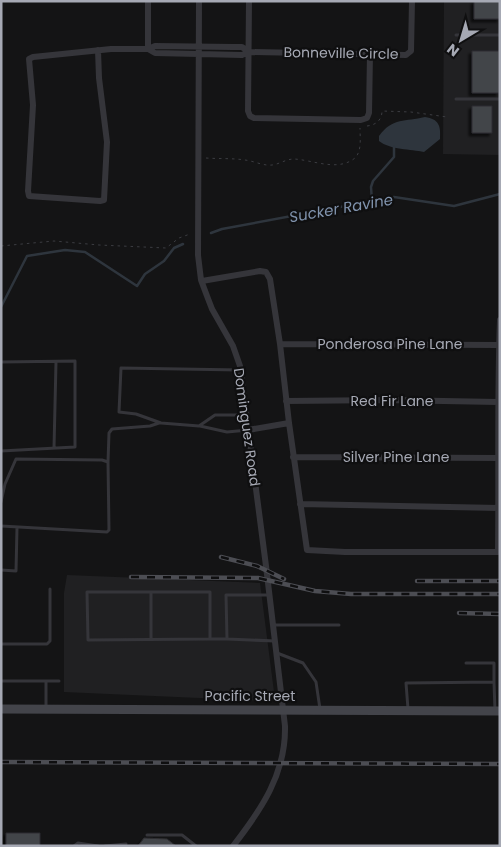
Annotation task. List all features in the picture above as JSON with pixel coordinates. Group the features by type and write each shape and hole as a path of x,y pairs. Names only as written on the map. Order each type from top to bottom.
{"main road":[{"name":"Pacific Street","path":"1,709 498,711"}],"street":[{"path":"98,50 99,78 107,142 104,200 30,196 28,191 33,105 29,59 98,50 148,50 148,1"},
{"name":"Dominguez Road","path":"199,1 198,255 202,281 212,309 233,346 240,370 286,731 284,748 273,784 259,811 233,846"},
{"path":"249,1 248,111 250,116 254,118 352,120 367,118 369,112 370,54"},
{"name":"Bonneville Circle","path":"148,50 155,54 242,55 248,52 409,54 411,51 412,1"},
{"name":"Bonneville Circle","path":"148,50 155,46 199,46 242,47 248,52"},
{"path":"202,281 260,271 266,272 270,279 307,550 345,552 498,552 500,320"},
{"name":"Ponderosa Pine Lane","path":"280,344 499,345"},
{"name":"Red Fir Lane","path":"286,401 498,402"},
{"path":"248,430 289,423"},
{"name":"Silver Pine Lane","path":"293,457 500,458"},
{"path":"300,504 499,508"}],"lane":[{"path":"456,35 500,35"},
{"path":"456,99 500,99"},
{"path":"54,448 56,361"},
{"path":"1,362 75,361 76,448 1,451"},
{"path":"240,370 121,368 119,412 139,415 161,423 199,426 227,432 248,430"},
{"path":"199,426 215,415 247,415"},
{"path":"1,526 107,532 109,530 109,433 112,429 150,426 161,423"},
{"path":"1,502 5,484 16,459 102,460 108,462"},
{"path":"1,570 16,571 17,528"},
{"path":"1,644 47,644 50,641 50,589"},
{"path":"210,639 210,592 87,592 88,640 228,639 276,641"},
{"path":"151,592 151,639"},
{"path":"228,639 226,595 270,595"},
{"path":"274,625 339,625"},
{"path":"277,653 303,662 316,682 320,710"},
{"path":"466,664 494,663 494,682 498,711"},
{"path":"1,681 58,681"},
{"path":"46,681 46,710"},
{"path":"408,711 406,683 494,682"},
{"path":"147,835 182,835 196,846"},
{"path":"74,846 78,843 96,846"},
{"path":"105,846 126,844"}],"path":[{"path":"198,158 239,159 265,165 272,165 290,159 322,164 339,164 354,159 360,147 360,125 368,126 379,121 382,111 411,112 447,117"},
{"path":"1,246 54,241 166,248 187,234 198,234"}],"shaded area":[{"path":"444,1 500,1 500,155 443,154"},
{"path":"425,117 436,121 439,127 440,139 424,152 395,148 379,141 379,136 384,130 394,123"},
{"path":"67,575 260,583 274,692 267,701 64,692 64,593"}],"building":[{"path":"474,1 500,1 500,19 474,19"},
{"path":"472,51 499,51 499,93 472,93"},
{"path":"472,106 492,106 492,133 472,133"},
{"path":"6,833 40,833 40,846 6,846"},
{"path":"144,838 167,839 176,846 138,846"}],"waterway":[{"path":"372,201 371,187 373,181 394,157 394,147"},
{"name":"Sucker Ravine","path":"211,233 222,229 394,197 454,206 500,194"},
{"name":"Sucker Ravine","path":"1,307 27,256 65,250 85,252 137,286 145,274 164,261 174,248 183,244"}],"railway":[{"path":"221,557 257,566 284,579"},
{"path":"131,577 258,578 315,591 351,594 500,594"},
{"path":"417,581 500,581"},
{"path":"459,613 500,614"},
{"path":"1,762 500,764"}]}
